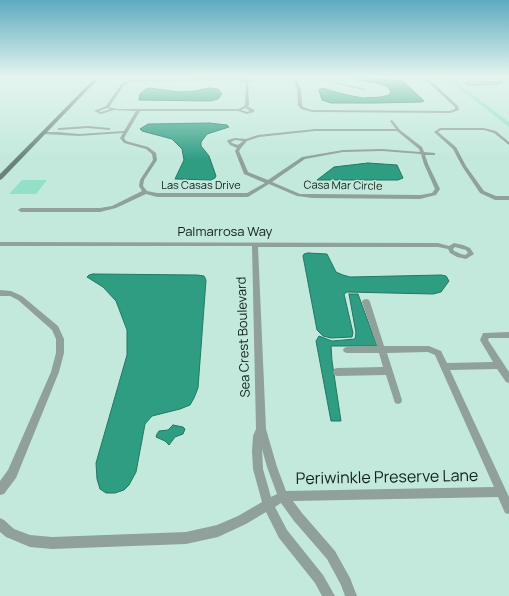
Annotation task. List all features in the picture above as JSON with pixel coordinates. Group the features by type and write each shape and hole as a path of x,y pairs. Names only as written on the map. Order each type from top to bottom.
{"street":[{"path":"0,178 71,105"},
{"path":"300,105 302,108 312,111 444,112 457,110 457,107 455,105"},
{"path":"112,110 106,107 96,111 101,113 112,110 253,111 246,107 238,110"},
{"path":"126,130 138,111"},
{"name":"Casa Mar Circle","path":"246,140 235,139 229,142 239,146 237,151 246,173 299,195 430,196 436,192 437,186 426,164 423,153 419,146 398,130 392,121"},
{"path":"45,131 88,127 126,130"},
{"path":"509,144 495,132 484,129 440,129 436,132 455,148 464,166 482,192 495,198 509,198"},
{"path":"45,131 79,135 126,130"},
{"name":"Las Casas Drive","path":"126,130 122,138 124,142 147,148 155,155 154,163 140,182 142,188 145,192 163,196 242,196 252,193 301,160 309,157 348,150 382,150 433,154"},
{"path":"239,146 246,140 258,136 315,130 398,130"},
{"path":"21,210 100,210 114,207 145,192"},
{"name":"Palmarrosa Way","path":"0,244 438,245 450,248"},
{"name":"Sea Crest Boulevard","path":"255,244 261,429 272,467 283,496 298,517 331,555 346,582 351,596"},
{"path":"0,293 11,294 20,298 55,328 60,339 60,353 55,372 12,474 0,490"},
{"path":"366,302 398,400"},
{"path":"509,335 486,335 484,340 509,379"},
{"path":"347,350 429,349 438,353 509,510"},
{"path":"445,367 499,365"},
{"path":"337,372 388,371"},
{"name":"Sea Crest Boulevard","path":"261,429 258,436 258,469 268,505 283,534 319,579 329,596"},
{"name":"Periwinkle Preserve Lane","path":"0,524 10,533 30,541 52,543 186,538 218,531 242,520 283,496 501,492"}],"shaded area":[{"path":"481,105 486,105 509,122 509,127"},
{"path":"209,123 227,125 229,127 207,134 201,142 201,146 209,156 216,176 211,180 175,179 184,160 182,149 172,139 142,131 140,129 148,124"},
{"path":"368,163 397,165 403,178 398,180 317,180 334,167"},
{"path":"22,180 47,180 36,194 9,194"},
{"path":"304,254 327,254 336,272 350,277 441,275 446,276 449,281 441,292 433,294 347,292 344,294 353,333 352,337 331,338 323,336 317,330 303,256"},
{"path":"93,274 197,275 204,276 206,280 198,388 194,398 190,405 152,416 145,424 136,472 129,485 124,490 115,493 106,493 100,489 97,479 96,463 127,355 127,330 116,301 103,287 87,277"},
{"path":"349,294 358,294 377,346 331,346 341,421 331,421 316,341 319,336 332,341 355,339 356,333"},
{"path":"173,425 183,427 185,429 183,434 175,437 169,445 165,441 156,437 159,431 168,430"}]}
